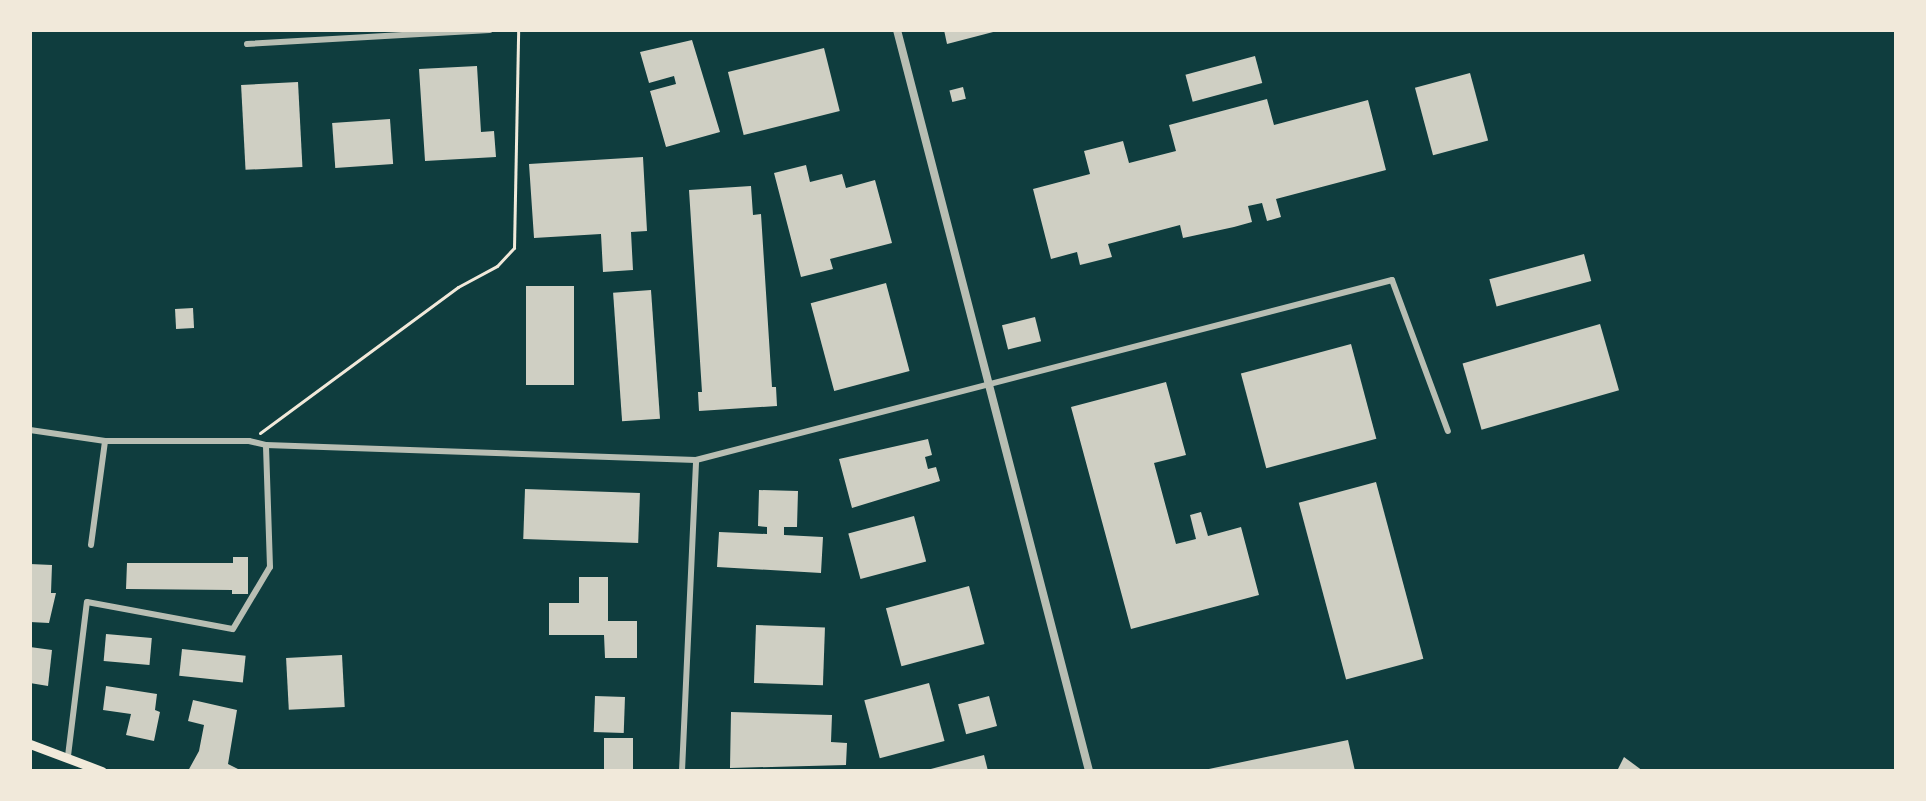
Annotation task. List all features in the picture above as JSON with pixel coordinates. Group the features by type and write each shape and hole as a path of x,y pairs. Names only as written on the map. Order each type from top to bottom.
{"main road":[{"path":"30,744 68,756 102,771"}],"street":[{"path":"247,44 490,30"},
{"path":"897,30 1089,771"},
{"path":"30,430 105,441 249,441 266,445 696,460 991,386 1392,280 1448,431"},
{"path":"91,544 105,441"},
{"path":"68,756 87,602 233,629 239,620 270,567 266,445"},
{"path":"682,771 696,460"}],"path":[{"path":"249,441 458,287 497,266 514,248 518,30"}],"building":[{"path":"944,30 997,30 997,31 947,44"},
{"path":"692,40 720,132 666,147 650,91 676,84 674,76 649,83 640,52"},
{"path":"824,48 840,111 744,135 728,72"},
{"path":"1255,56 1262,83 1193,102 1185,75"},
{"path":"477,66 481,132 494,131 496,157 425,161 419,69"},
{"path":"1470,73 1488,141 1433,155 1415,88"},
{"path":"298,82 302,167 246,170 241,85"},
{"path":"963,87 966,99 952,102 949,90"},
{"path":"1267,99 1274,125 1368,100 1386,170 1276,199 1281,217 1267,221 1262,203 1248,206 1252,222 1234,227 1183,238 1180,225 1108,244 1112,257 1080,265 1077,252 1051,259 1033,189 1090,174 1084,151 1123,141 1129,163 1176,151 1169,125"},
{"path":"390,119 393,164 335,168 332,123"},
{"path":"643,157 647,231 631,232 633,270 603,272 601,234 534,238 529,164"},
{"path":"806,165 810,182 842,174 846,188 875,180 892,243 830,259 833,269 801,277 774,173"},
{"path":"751,186 753,215 761,214 772,387 776,387 777,406 699,411 698,392 702,392 689,190"},
{"path":"1584,254 1591,281 1497,306 1489,279"},
{"path":"886,283 910,371 834,391 811,303"},
{"path":"526,286 574,286 574,385 526,385"},
{"path":"651,290 660,419 622,421 613,293"},
{"path":"193,308 194,328 176,329 175,309"},
{"path":"1035,317 1041,341 1008,349 1002,325"},
{"path":"1600,324 1619,390 1482,430 1463,363"},
{"path":"1351,344 1376,439 1266,468 1241,374"},
{"path":"1166,382 1186,455 1154,463 1176,544 1196,539 1190,515 1201,512 1208,536 1241,527 1259,595 1131,629 1071,407"},
{"path":"928,439 932,455 925,457 928,469 936,467 940,481 852,508 839,459"},
{"path":"1376,482 1423,659 1346,679 1299,503"},
{"path":"525,489 640,493 638,543 523,539"},
{"path":"759,490 798,491 797,527 784,527 784,535 823,537 821,573 717,567 719,532 767,534 767,527 758,526"},
{"path":"914,516 926,561 860,579 848,534"},
{"path":"233,557 248,557 248,594 232,594 232,590 126,589 127,563 233,563"},
{"path":"30,564 52,565 51,593 56,593 49,623 30,622"},
{"path":"579,577 608,577 608,621 637,621 637,658 605,658 604,635 549,635 549,603 579,603"},
{"path":"969,586 985,644 901,666 886,608"},
{"path":"756,625 825,627 823,685 754,683"},
{"path":"106,634 152,638 149,665 104,661"},
{"path":"30,647 52,650 48,686 30,683"},
{"path":"182,649 246,656 243,683 179,676"},
{"path":"342,655 345,707 289,710 286,658"},
{"path":"929,683 945,741 880,758 864,700"},
{"path":"106,686 157,694 155,710 160,712 154,741 126,735 131,714 103,710"},
{"path":"595,696 625,697 624,733 594,732"},
{"path":"989,696 997,726 966,734 958,704"},
{"path":"193,700 237,710 228,764 242,771 188,771 199,751 204,725 188,721"},
{"path":"731,712 832,715 831,742 847,743 846,765 730,768"},
{"path":"604,738 633,738 633,769 604,769"},
{"path":"1348,740 1355,771 1204,771 1204,770"},
{"path":"984,755 988,771 927,771 927,770"},
{"path":"1624,757 1643,771 1617,771"}]}
